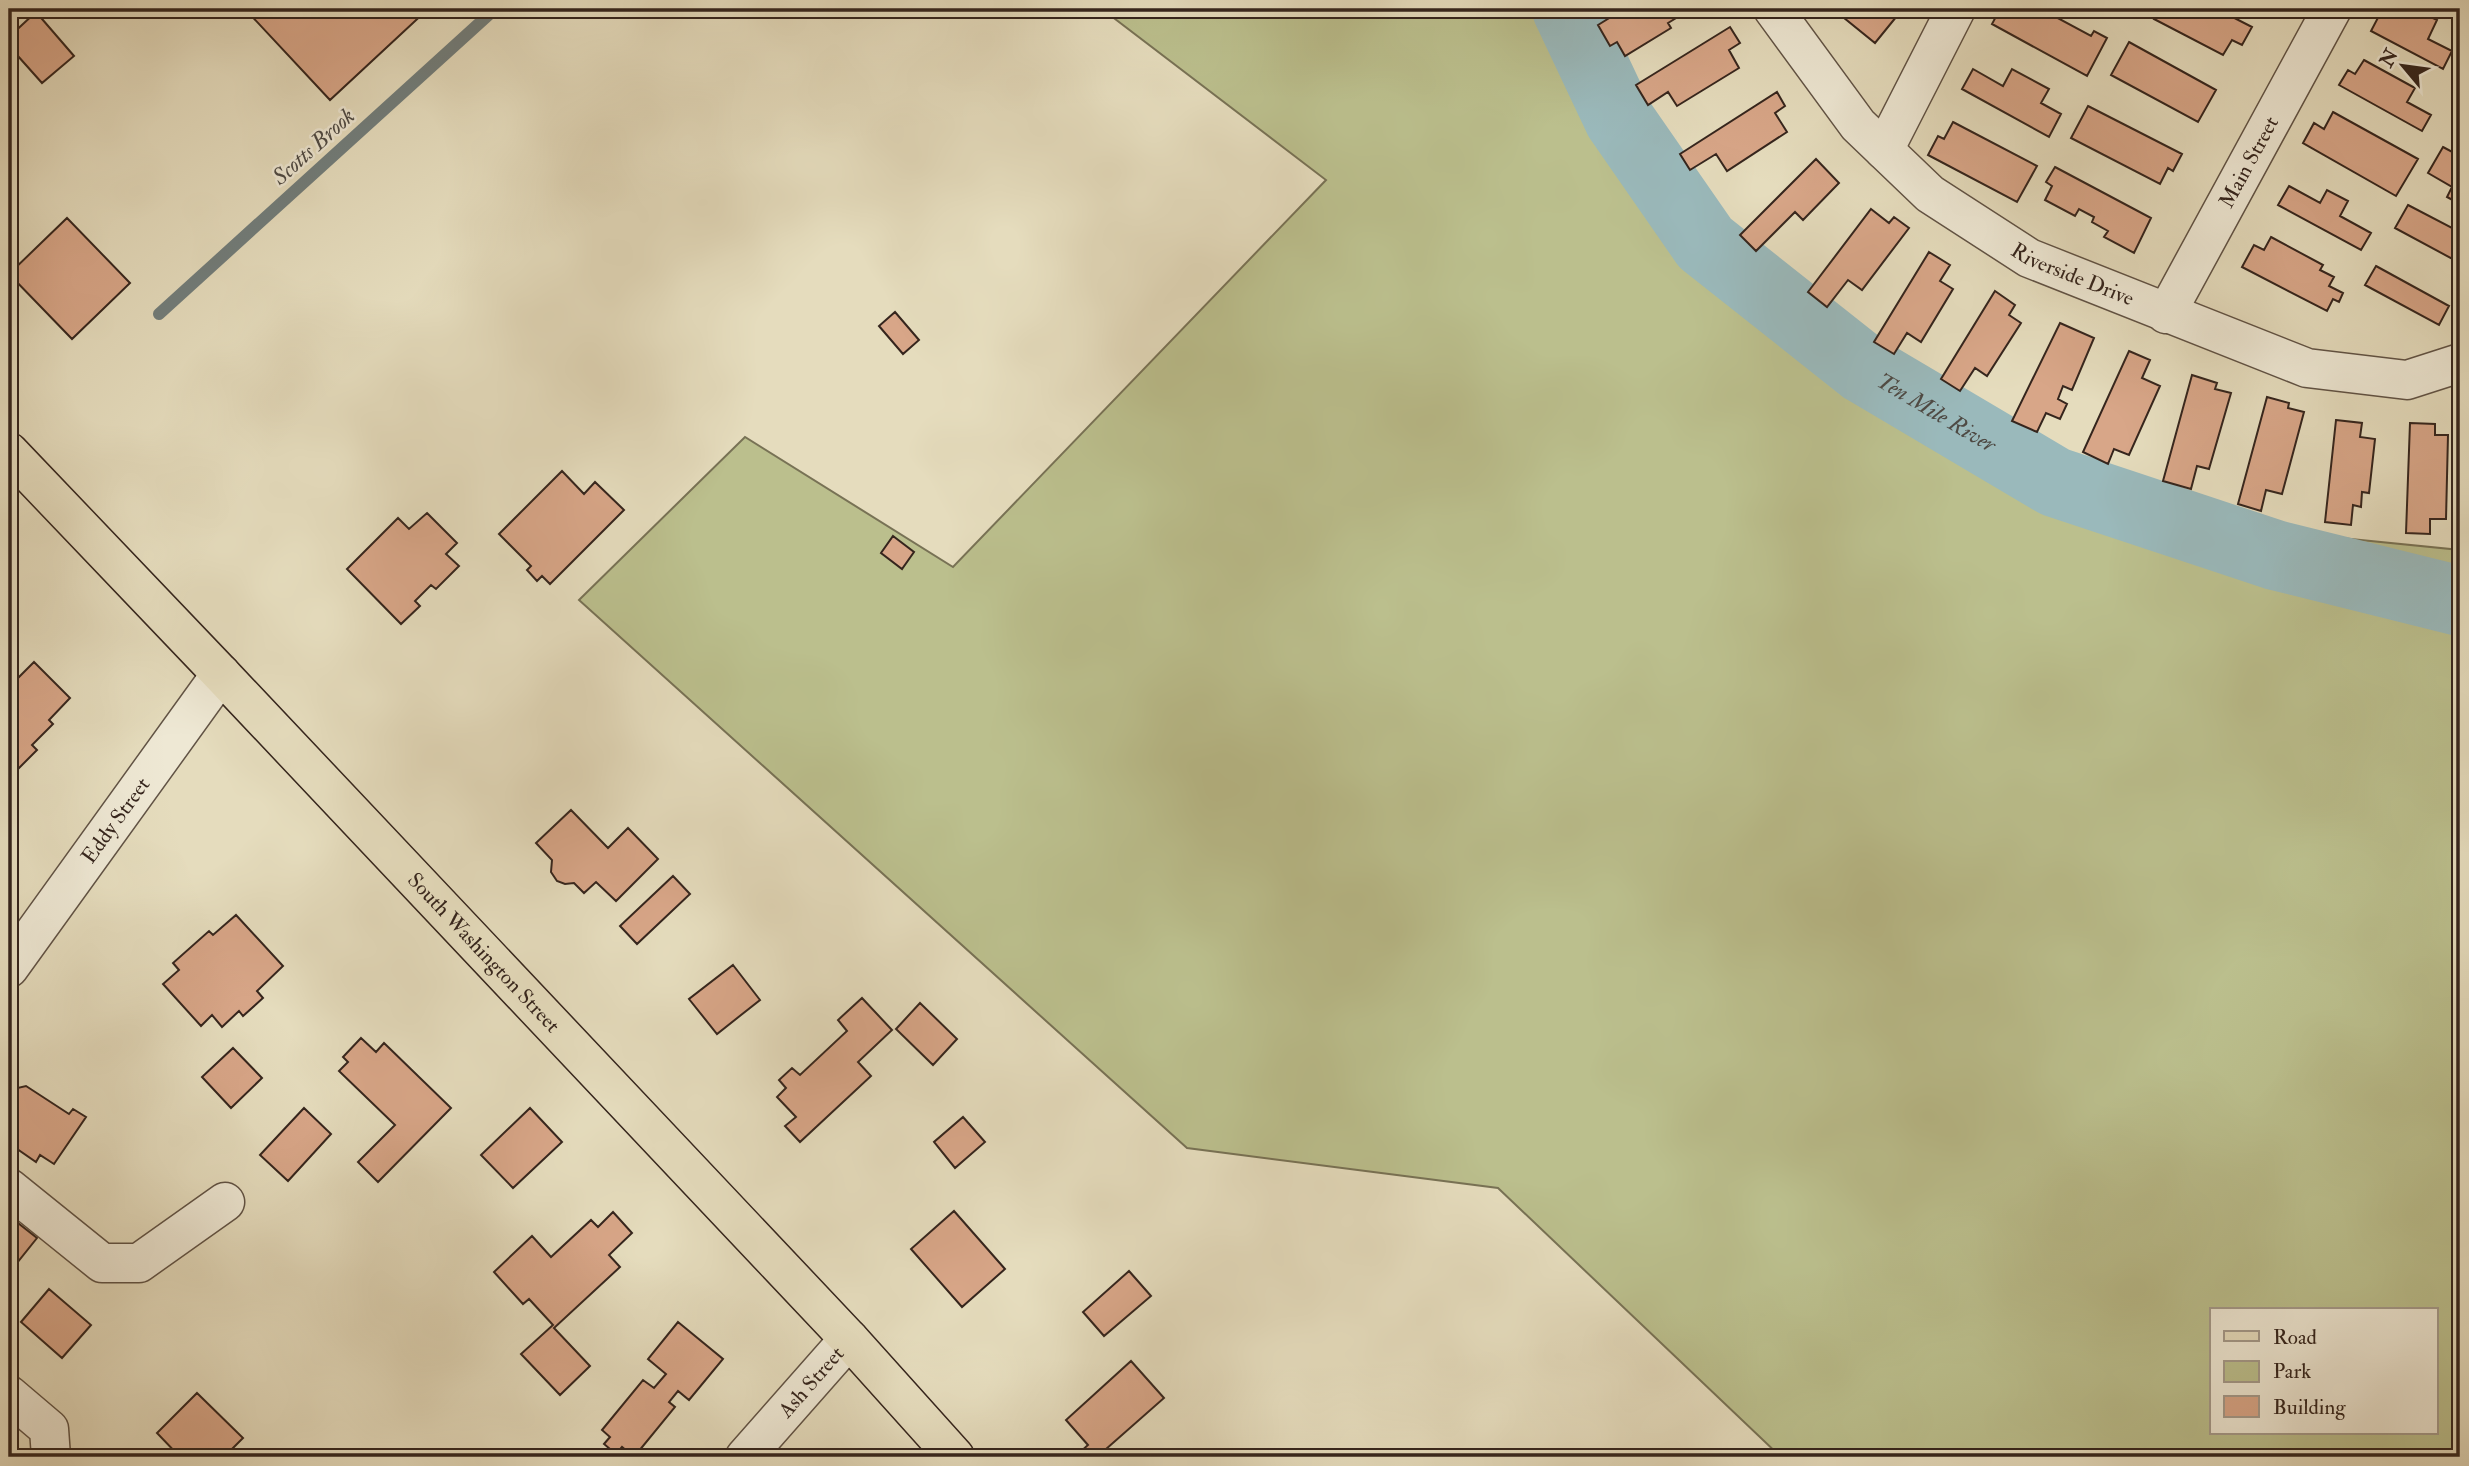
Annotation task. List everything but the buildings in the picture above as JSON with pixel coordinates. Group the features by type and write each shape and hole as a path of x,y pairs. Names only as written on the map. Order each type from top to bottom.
{"main road":[{"name":"South Washington Street","path":"9,452 849,1339 955,1457"}],"street":[{"name":"Riverside Drive","path":"1773,9 1858,125 1930,194 2029,258 2307,368 2407,380 2460,363"},
{"path":"1884,150 1956,9"},
{"name":"Main Street","path":"2166,314 2332,9"},
{"name":"Eddy Street","path":"9,968 221,674"},
{"path":"9,1188 102,1263 139,1263 225,1202"},
{"name":"Ash Street","path":"745,1457 849,1339"},
{"path":"9,1395 49,1429 51,1457"}],"green space":[{"path":"1102,9 1590,9 1698,204 2011,440 2281,532 2460,550 2460,1457 1781,1457 1498,1188 1187,1148 579,600 745,437 953,567 1326,180"}],"waterway":[{"name":"Scotts Brook","path":"159,314 495,9"},
{"name":"Ten Mile River","path":"1567,9 1619,119 1705,243 1864,369 2055,482 2275,555 2460,601"}]}
